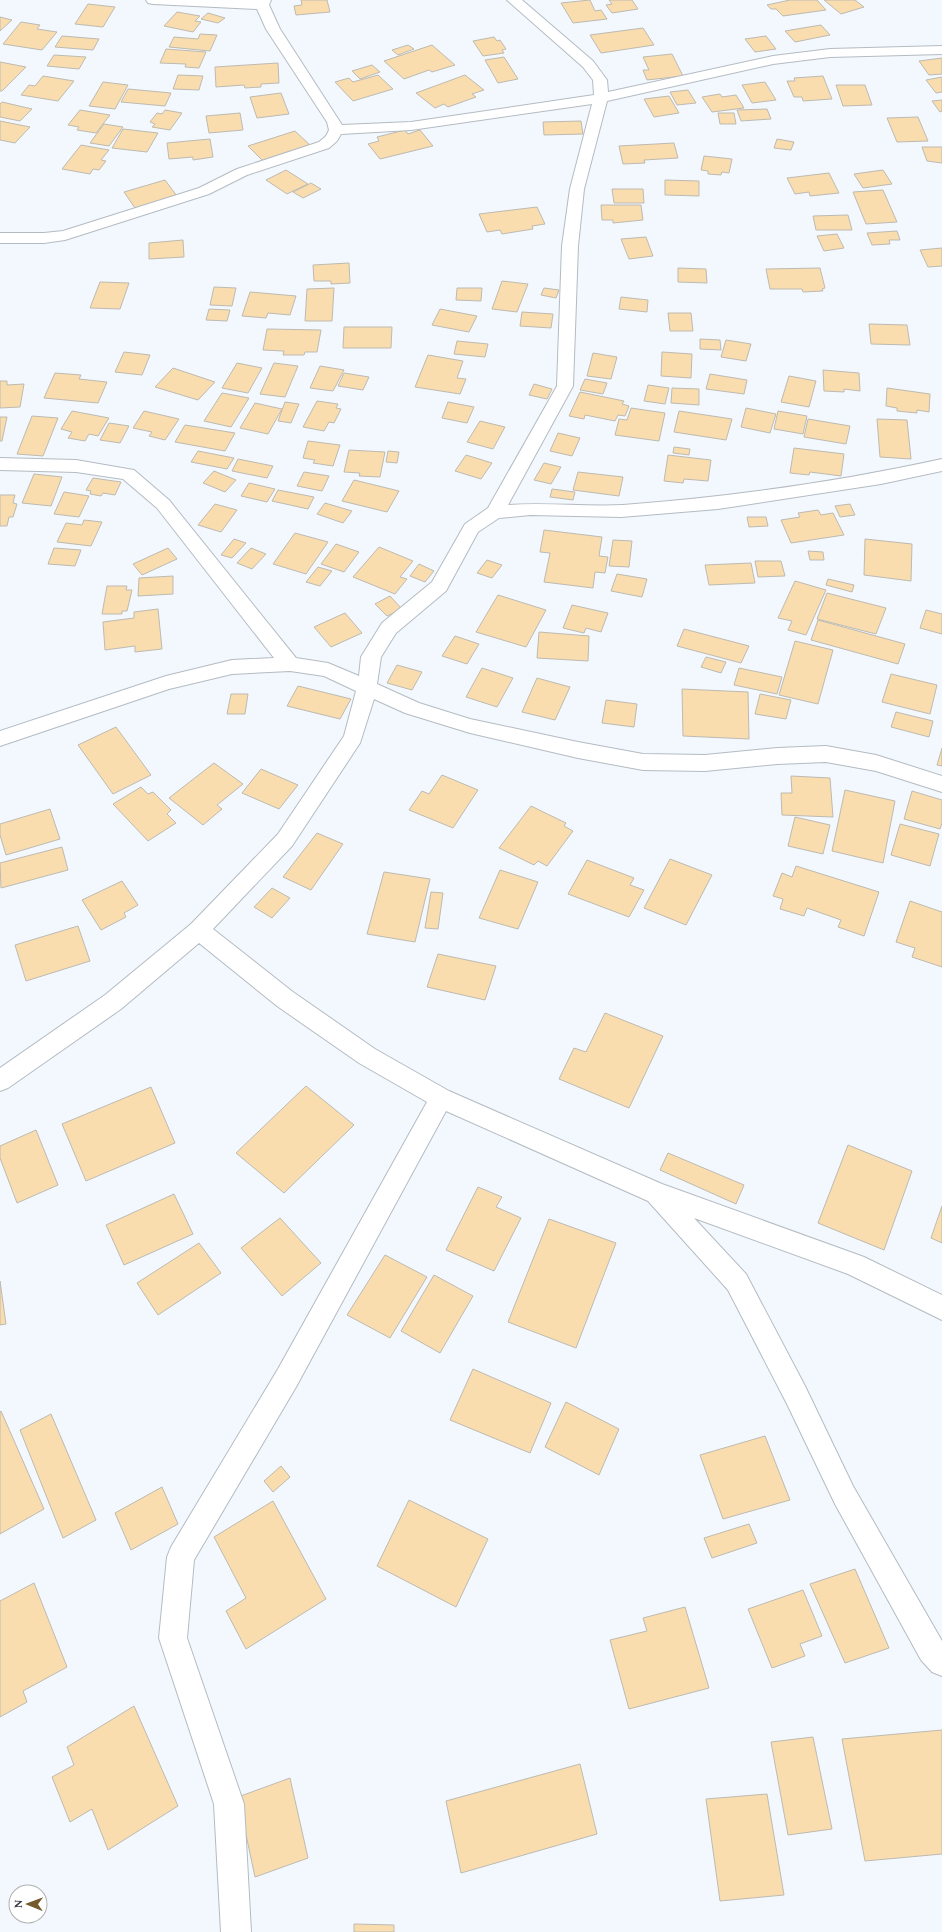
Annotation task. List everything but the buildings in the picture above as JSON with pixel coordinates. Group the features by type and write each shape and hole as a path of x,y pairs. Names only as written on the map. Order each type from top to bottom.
{"street":[{"path":"0,238 44,238 65,235 204,191 242,172 324,144 332,138 336,130 334,122 273,29 263,3 153,0"},
{"path":"0,1081 113,1002 199,930 285,840 353,738 367,688 371,657 389,628 439,586 471,528 495,512 565,386 570,246 577,189 601,98 600,80 588,64 514,0"},
{"path":"336,130 412,126 601,98 773,60 830,53 942,50"},
{"path":"0,464 76,466 128,474 163,504 290,664"},
{"path":"495,512 530,509 621,511 718,503 881,478 942,465"},
{"path":"0,739 166,683 232,668 290,664 328,670 412,708 470,726 578,750 643,762 706,763 777,756 826,754 876,763 942,784"},
{"path":"199,930 291,1004 367,1056 441,1098 655,1193 855,1265 942,1308"},
{"path":"236,1932 229,1804 173,1638 181,1557 287,1378 441,1098"},
{"path":"655,1193 737,1282 796,1395 844,1495 931,1650 942,1662"}]}
